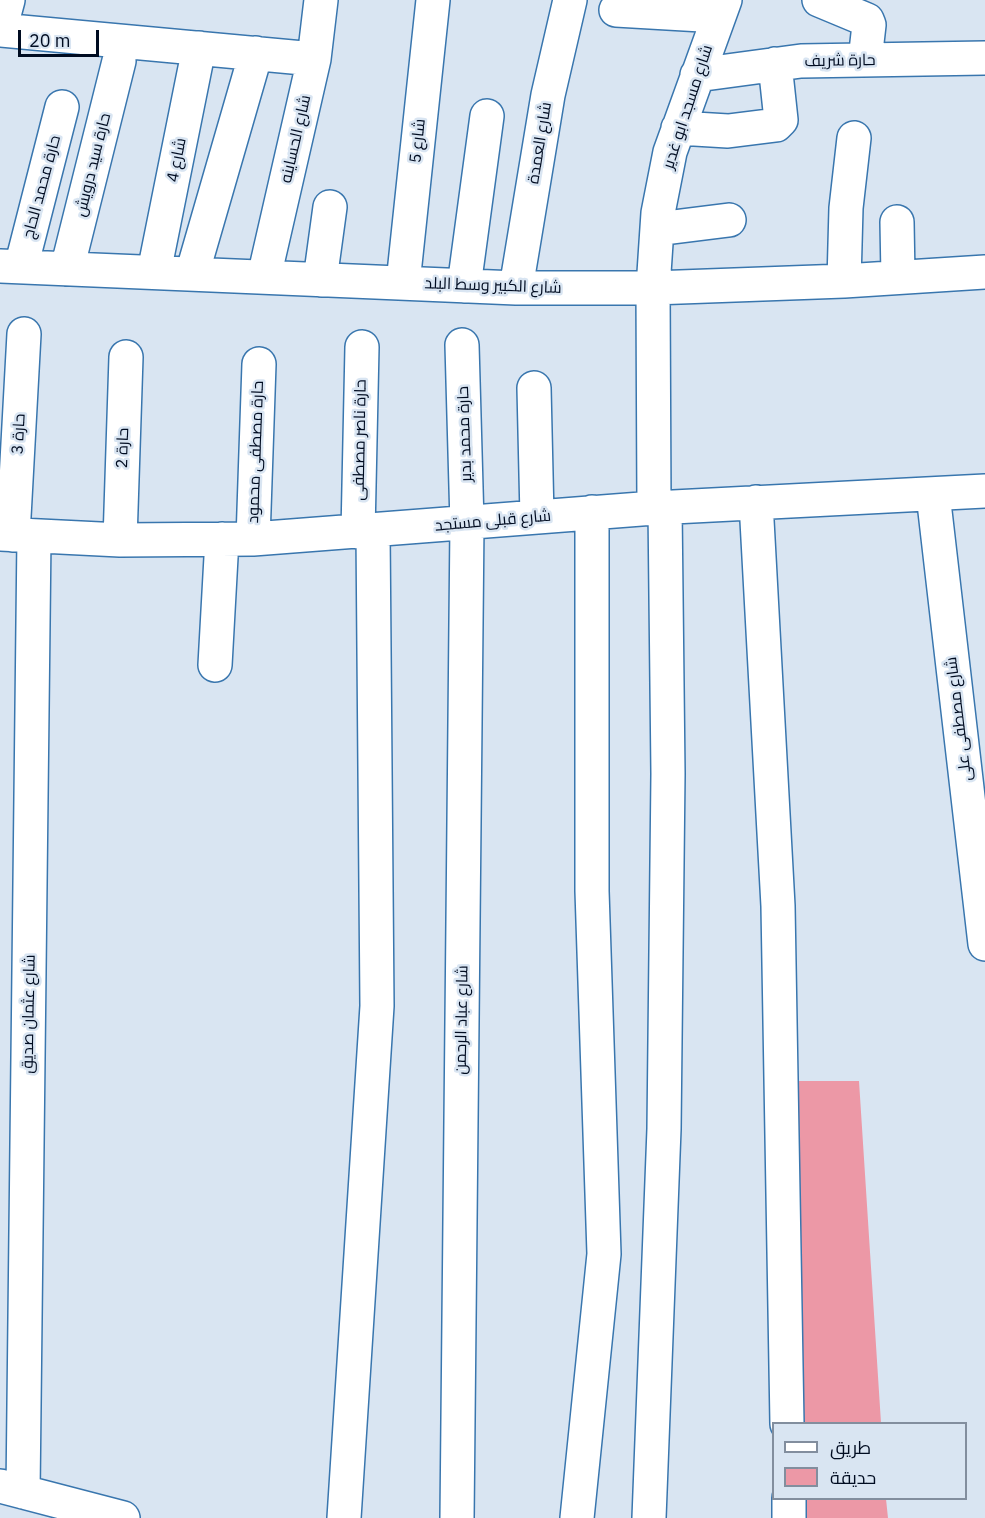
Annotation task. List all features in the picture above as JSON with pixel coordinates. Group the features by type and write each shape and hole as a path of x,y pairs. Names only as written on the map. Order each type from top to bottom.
{"street":[{"path":"8,0 0,30 314,59"},
{"name":"شارع الحساينه","path":"264,277 314,59 321,0"},
{"name":"شارع 5","path":"403,283 433,0"},
{"name":"شارع العمدة","path":"516,288 548,95 570,0"},
{"path":"819,0 867,20 869,25 864,60"},
{"path":"616,10 722,8"},
{"name":"شارع مسجد ابو غدير","path":"653,288 663,183 678,128 722,8"},
{"name":"شارع 4","path":"154,272 199,48"},
{"path":"192,274 256,53"},
{"name":"حارة شريف","path":"697,75 801,61 985,58"},
{"name":"حارة سيد درويش","path":"67,269 118,61"},
{"path":"678,128 728,131 778,124 781,120 775,64"},
{"name":"حارة محمد الحاج","path":"10,266 63,107"},
{"path":"464,286 487,116"},
{"path":"844,281 846,208 854,138"},
{"path":"320,280 330,207"},
{"path":"657,229 729,220"},
{"path":"897,222 898,277"},
{"name":"شارع الكبير وسط البلد","path":"10,266 516,288 653,288 844,281 985,272"},
{"path":"649,1518 664,1129 668,774 653,288"},
{"name":"حارة 3","path":"16,535 24,334"},
{"name":"حارة محمد بدير","path":"462,345 467,523"},
{"name":"حارة ناصر مصطفى","path":"344,1518 377,1006 362,347"},
{"name":"حارة 2","path":"120,540 126,357"},
{"name":"حارة مصطفى محمود","path":"215,665 237,539 259,364"},
{"path":"534,388 537,517"},
{"name":"شارع قبلى مستجد","path":"16,535 120,540 237,539 366,531 592,512 985,491"},
{"name":"شارع مصطفى على","path":"933,494 985,944"},
{"path":"756,502 778,906 787,1422"},
{"path":"577,1518 604,1254 592,891 592,512"},
{"name":"شارع عباد الرحمن","path":"457,1518 467,523"},
{"name":"شارع عثمان صديق","path":"12,1489 16,535"},
{"path":"12,1489 111,1517"},
{"path":"789,1500 789,1518"}],"green space":[{"path":"783,1081 859,1081 881,1422 800,1422"},
{"path":"803,1500 886,1500 888,1518 804,1518"}]}
